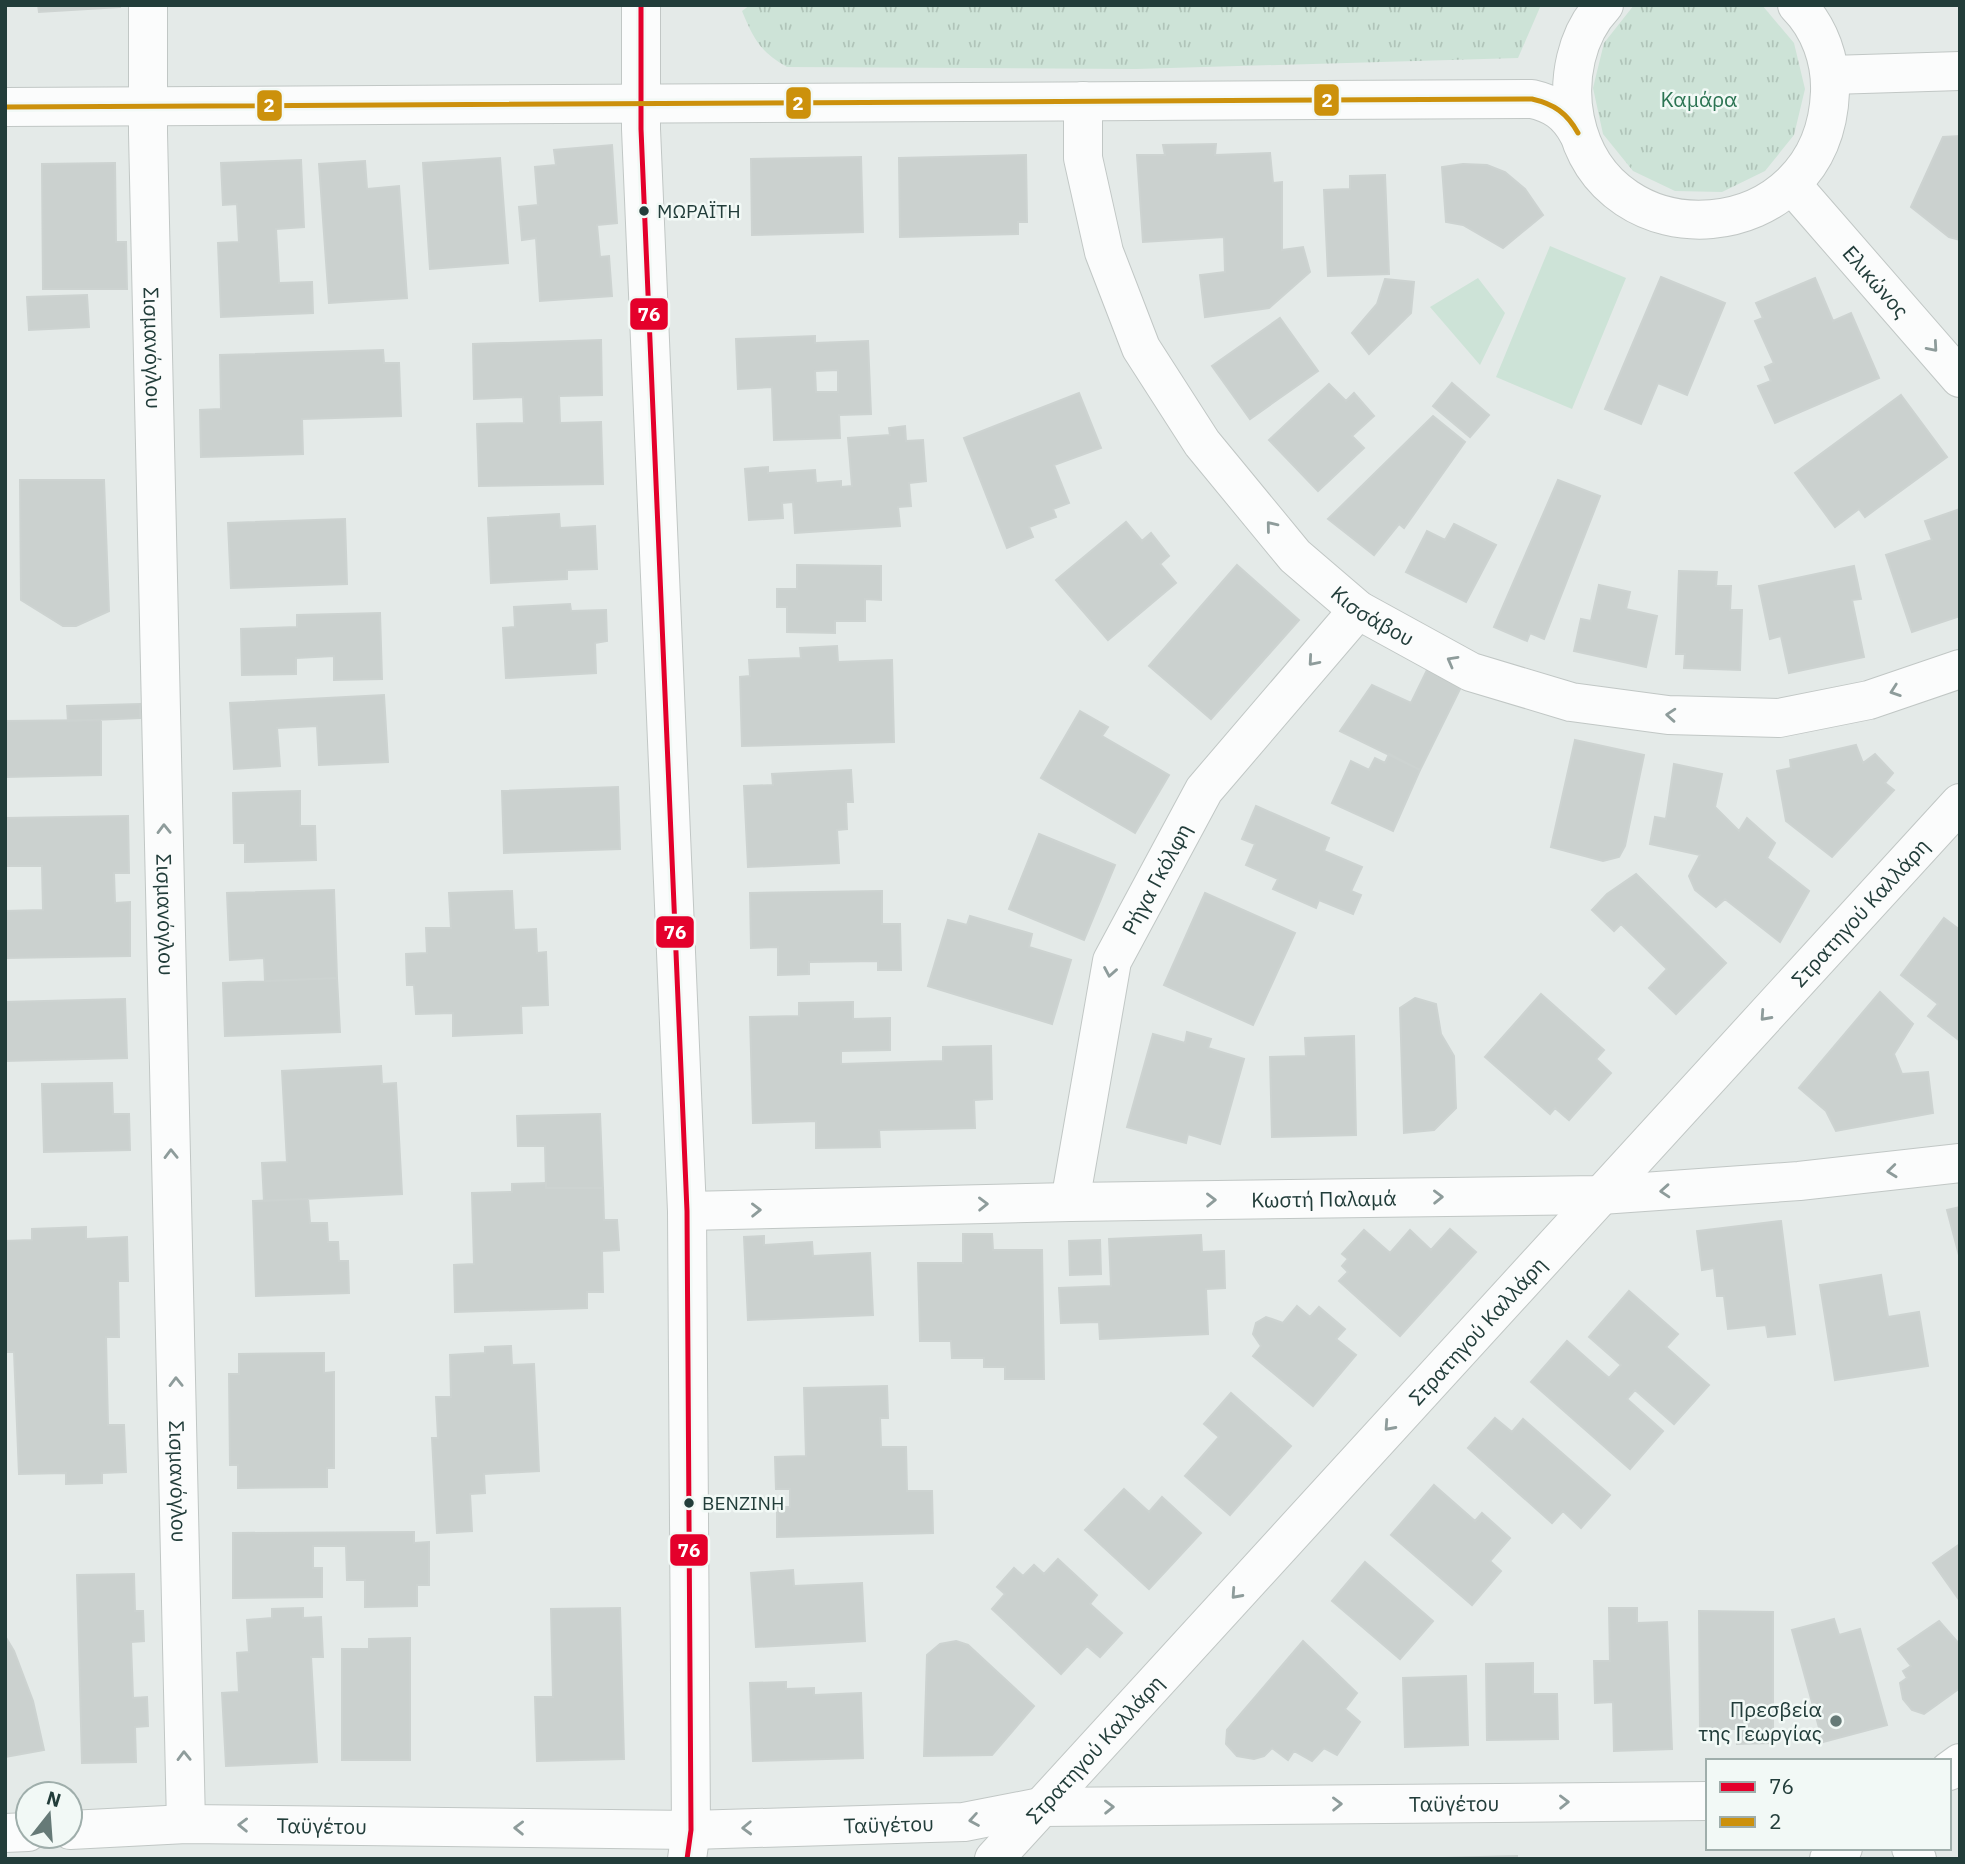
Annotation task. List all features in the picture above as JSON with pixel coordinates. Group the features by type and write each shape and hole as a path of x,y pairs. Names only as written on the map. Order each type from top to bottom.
{"street":[{"name":"Σισμανόγλου","path":"148,5 148,106 186,1824"},
{"path":"641,5 641,104 687,1211 689,1844"},
{"path":"1578,133 1571,101 1573,69 1583,38 1604,5"},
{"path":"5,107 1532,99 1547,102 1560,109 1578,133 1592,162 1613,187 1640,206 1671,217 1703,221 1736,216 1766,204 1791,185 1816,153 1829,115 1830,75 1822,43 1805,13 1797,5"},
{"path":"1830,75 1960,71"},
{"name":"Κισσάβου","path":"1083,102 1083,158 1104,252 1141,348 1202,443 1295,556 1358,610 1471,672 1571,702 1668,715 1779,718 1869,700 1960,669"},
{"name":"Ελικώνος","path":"1791,185 1960,378"},
{"name":"Ρήγα Γκόλφη","path":"1070,1202 1112,961 1204,790 1358,610"},
{"name":"Στρατηγού Καλλάρη","path":"994,1859 1960,803"},
{"name":"Κωστή Παλαμά","path":"687,1211 1070,1202 1601,1195 1798,1181 1960,1163"},
{"name":"Ταϋγέτου","path":"84,1829 186,1824 689,1844 964,1822 1041,1807 1706,1801"}],"green space":[{"path":"750,5 1541,5 1518,58 1136,69 787,67 770,56 754,37 742,11"},
{"name":"Καμάρα","path":"1634,5 1762,5 1794,43 1805,89 1794,135 1765,171 1722,192 1675,191 1633,171 1603,134 1593,88 1604,43"},
{"path":"1550,246 1626,278 1572,409 1496,377"},
{"path":"1478,278 1505,313 1480,365 1430,307"}],"building":[{"path":"38,5 120,5 120,7 39,12"},
{"path":"1960,136 1960,240 1949,237 1911,207 1943,137"},
{"path":"1216,144 1215,155 1270,153 1273,183 1282,182 1282,250 1303,247 1310,272 1269,308 1205,317 1200,275 1225,272 1224,237 1143,242 1137,155 1165,155 1163,145"},
{"path":"612,145 617,223 597,225 600,257 609,256 612,296 540,301 536,238 522,240 519,207 538,205 535,167 556,165 554,150"},
{"path":"1026,155 1027,222 1018,222 1018,234 900,237 899,158"},
{"path":"861,157 863,232 752,235 751,159"},
{"path":"500,158 508,263 430,269 423,163"},
{"path":"301,160 304,227 276,229 279,283 312,282 313,313 221,317 218,243 239,242 237,204 223,205 221,163"},
{"path":"365,161 367,189 399,186 407,298 329,303 319,164"},
{"path":"115,163 116,242 126,242 127,289 43,289 42,164"},
{"path":"1487,165 1505,172 1525,189 1543,215 1503,248 1463,225 1446,222 1442,167"},
{"path":"1385,175 1389,274 1328,276 1324,190 1350,189 1350,176"},
{"path":"1661,277 1725,303 1687,395 1658,383 1641,424 1605,409"},
{"path":"1815,278 1833,321 1851,313 1879,378 1775,423 1758,386 1771,381 1765,367 1774,363 1755,321 1763,318 1756,303"},
{"path":"1385,279 1414,282 1411,313 1369,354 1352,333 1377,304"},
{"path":"87,295 89,327 29,330 27,297"},
{"path":"1280,318 1318,371 1250,419 1212,366"},
{"path":"815,336 815,343 868,341 871,414 839,415 840,438 774,440 772,387 738,389 736,339","holes":["838,370 838,392 816,392 815,371"]},
{"path":"601,340 602,395 559,396 560,423 601,422 603,484 479,486 477,424 524,423 523,397 474,399 473,344"},
{"path":"383,350 384,363 399,363 401,416 302,419 303,454 201,457 200,410 221,409 220,355"},
{"path":"1452,383 1489,415 1470,437 1433,406"},
{"path":"1329,384 1346,401 1354,393 1374,416 1352,436 1364,448 1318,491 1269,440"},
{"path":"1079,393 1101,448 1054,465 1069,503 1053,509 1056,517 1029,527 1033,537 1007,548 964,438"},
{"path":"1901,395 1947,457 1865,517 1859,509 1835,527 1795,473"},
{"path":"1433,416 1465,442 1404,528 1399,524 1374,555 1328,519"},
{"path":"905,426 906,441 923,440 926,481 909,483 911,506 898,507 900,526 795,533 793,502 782,503 783,518 749,520 745,469 768,467 768,473 815,470 816,483 841,481 841,487 852,486 848,438 890,435 889,428"},
{"path":"20,480 104,480 109,611 76,626 63,626 21,600"},
{"path":"1558,480 1600,496 1544,639 1530,633 1527,641 1494,627"},
{"path":"1960,509 1960,616 1912,632 1886,555 1932,540 1925,521"},
{"path":"559,514 560,528 595,526 597,569 567,570 567,579 491,583 488,518"},
{"path":"345,519 347,584 231,588 228,523"},
{"path":"1126,522 1142,541 1151,533 1169,556 1160,564 1176,583 1108,640 1056,580"},
{"path":"1454,524 1496,545 1466,602 1406,572 1427,531 1445,540"},
{"path":"797,565 881,566 881,600 865,599 865,621 835,621 835,633 787,632 787,607 777,607 777,589 797,589"},
{"path":"1237,565 1299,620 1211,719 1149,666"},
{"path":"1854,566 1861,599 1852,600 1864,657 1789,673 1781,636 1770,639 1759,586"},
{"path":"1679,571 1717,572 1716,586 1731,586 1730,610 1742,610 1740,670 1684,668 1685,654 1676,654"},
{"path":"1599,585 1630,592 1626,609 1657,616 1646,667 1574,651 1581,619 1591,621"},
{"path":"570,604 571,611 606,610 607,641 595,643 596,673 506,678 503,628 515,627 514,607"},
{"path":"380,613 382,679 334,680 334,656 296,658 296,674 242,675 241,629 297,627 297,615"},
{"path":"837,646 838,662 892,660 894,742 742,746 740,677 750,676 749,660 801,658 800,648"},
{"path":"1427,670 1461,687 1420,770 1340,731 1372,685 1411,703"},
{"path":"384,695 388,762 319,765 317,726 277,728 280,766 234,769 230,703"},
{"path":"140,704 140,718 68,721 67,706"},
{"path":"1080,711 1108,727 1102,736 1169,775 1135,833 1041,778"},
{"path":"101,720 101,775 5,777 5,721"},
{"path":"1575,740 1644,755 1625,846 1619,857 1603,861 1551,847"},
{"path":"1856,745 1863,763 1875,754 1893,773 1885,783 1894,790 1832,857 1786,821 1777,771 1791,768 1790,760"},
{"path":"1389,754 1420,770 1393,831 1332,803 1351,761 1369,770 1375,758 1385,763"},
{"path":"1674,764 1722,774 1715,807 1739,831 1747,818 1775,843 1767,858 1809,891 1780,942 1725,899 1716,907 1695,890 1689,876 1700,855 1650,844 1655,817 1666,819"},
{"path":"851,770 853,802 846,802 847,829 837,830 839,863 748,867 744,786 773,785 772,774"},
{"path":"618,787 620,849 504,853 502,791"},
{"path":"300,791 300,826 315,826 316,860 245,862 245,843 234,843 233,793"},
{"path":"1256,806 1329,838 1324,851 1362,867 1351,891 1361,895 1353,914 1319,900 1316,908 1273,889 1278,879 1246,865 1255,844 1242,839"},
{"path":"128,816 129,873 114,873 115,903 130,902 130,956 6,958 6,911 43,910 42,866 7,866 7,818"},
{"path":"1039,834 1115,865 1084,940 1009,909"},
{"path":"1636,874 1726,963 1676,1014 1649,988 1667,969 1621,924 1614,931 1592,910 1607,894"},
{"path":"334,890 337,978 265,981 264,958 230,960 227,893"},
{"path":"512,891 514,930 536,929 537,953 546,952 548,1005 521,1006 522,1033 453,1036 453,1013 416,1014 414,985 407,985 406,954 427,953 426,928 451,928 449,893"},
{"path":"882,891 882,924 900,924 901,970 878,970 878,961 809,962 809,974 778,975 778,947 751,948 750,893"},
{"path":"1205,893 1295,933 1253,1025 1164,985"},
{"path":"970,916 1032,934 1029,947 1071,960 1052,1024 928,986 948,920 967,925"},
{"path":"1944,918 1960,930 1960,1041 1928,1016 1938,1004 1901,975"},
{"path":"337,978 340,1032 225,1036 223,983"},
{"path":"1880,992 1913,1024 1894,1054 1902,1074 1928,1072 1933,1113 1836,1131 1826,1111 1799,1088"},
{"path":"1541,994 1604,1050 1596,1059 1611,1073 1569,1120 1555,1108 1550,1114 1485,1057"},
{"path":"1415,998 1436,1004 1441,1034 1454,1056 1456,1108 1434,1130 1404,1133 1400,1008"},
{"path":"125,999 127,1058 5,1061 5,1002"},
{"path":"853,1002 853,1019 890,1018 890,1050 841,1051 841,1064 943,1061 943,1047 991,1046 992,1099 974,1100 975,1128 879,1130 880,1147 816,1148 816,1121 753,1123 750,1017 799,1016 799,1003"},
{"path":"1187,1032 1211,1039 1208,1048 1244,1059 1220,1144 1188,1134 1186,1143 1127,1127 1153,1034 1185,1043"},
{"path":"1354,1036 1356,1135 1272,1137 1270,1057 1306,1056 1305,1038"},
{"path":"381,1066 382,1084 396,1083 402,1194 264,1201 262,1163 287,1162 282,1071"},
{"path":"112,1083 113,1114 129,1114 130,1150 44,1152 42,1084"},
{"path":"600,1114 603,1188 546,1188 545,1146 518,1146 517,1116"},
{"path":"546,1183 546,1188 603,1188 604,1220 617,1220 619,1250 602,1251 603,1292 587,1292 587,1308 455,1312 454,1265 474,1264 472,1193 512,1192 512,1184"},
{"path":"308,1199 310,1223 327,1223 328,1242 338,1242 339,1261 348,1261 349,1293 256,1296 253,1201"},
{"path":"1960,1207 1960,1259 1947,1210"},
{"path":"1781,1221 1795,1334 1768,1337 1766,1325 1728,1329 1724,1296 1717,1296 1714,1268 1702,1270 1697,1231"},
{"path":"86,1227 86,1239 127,1237 128,1281 118,1281 119,1337 106,1337 108,1425 124,1425 126,1472 102,1473 102,1483 66,1484 66,1473 19,1474 14,1352 6,1352 5,1241 32,1240 32,1229"},
{"path":"1450,1229 1476,1252 1400,1336 1339,1281 1348,1272 1342,1266 1348,1259 1342,1254 1364,1230 1390,1253 1410,1230 1431,1250"},
{"path":"963,1234 992,1234 993,1250 1042,1250 1044,1379 1005,1379 1005,1367 984,1367 984,1358 952,1358 951,1341 920,1341 918,1263 963,1263"},
{"path":"1201,1235 1202,1252 1224,1251 1225,1288 1206,1289 1208,1334 1100,1339 1099,1322 1061,1323 1059,1288 1111,1286 1109,1239"},
{"path":"764,1236 764,1245 812,1242 813,1256 870,1253 873,1315 748,1320 744,1237"},
{"path":"1100,1240 1101,1274 1070,1275 1069,1241"},
{"path":"1881,1275 1888,1317 1919,1312 1928,1366 1835,1380 1820,1285"},
{"path":"1629,1291 1678,1334 1666,1347 1709,1385 1674,1424 1635,1390 1627,1399 1663,1431 1630,1469 1531,1382 1567,1341 1609,1378 1621,1365 1589,1337"},
{"path":"1297,1306 1310,1317 1319,1307 1345,1329 1336,1339 1356,1355 1313,1406 1253,1356 1261,1346 1253,1334 1256,1323 1266,1317 1283,1323"},
{"path":"511,1346 512,1365 534,1364 539,1471 484,1474 485,1493 470,1494 472,1531 437,1533 432,1438 438,1438 436,1397 451,1397 450,1355 485,1353 485,1347"},
{"path":"324,1353 324,1373 334,1372 334,1468 327,1468 327,1487 238,1488 238,1465 230,1465 229,1374 239,1374 239,1354"},
{"path":"887,1386 888,1418 880,1418 881,1447 906,1447 907,1491 932,1491 933,1533 777,1537 777,1507 790,1507 790,1489 776,1489 775,1457 806,1456 804,1388"},
{"path":"1231,1393 1291,1446 1230,1515 1185,1476 1219,1437 1204,1424"},
{"path":"1495,1418 1512,1432 1523,1419 1610,1495 1581,1528 1563,1511 1552,1523 1468,1448"},
{"path":"1434,1485 1475,1521 1482,1513 1510,1538 1490,1561 1501,1571 1472,1605 1391,1535"},
{"path":"1124,1489 1149,1512 1162,1497 1201,1533 1149,1589 1085,1530"},
{"path":"414,1532 414,1543 429,1542 429,1585 417,1585 417,1606 365,1607 365,1580 347,1580 346,1546 313,1546 313,1568 322,1568 322,1597 233,1598 233,1533"},
{"path":"1960,1544 1960,1601 1933,1563"},
{"path":"1058,1559 1097,1595 1090,1604 1122,1633 1100,1657 1087,1646 1061,1674 992,1609 1005,1594 997,1587 1014,1568 1023,1576 1034,1565 1044,1574"},
{"path":"1365,1562 1433,1621 1400,1659 1332,1601"},
{"path":"793,1570 794,1586 862,1583 865,1641 756,1647 751,1573"},
{"path":"134,1574 135,1611 143,1611 144,1641 131,1642 133,1698 147,1697 148,1726 135,1727 136,1762 82,1763 77,1575"},
{"path":"303,1608 303,1618 321,1617 323,1657 311,1657 317,1762 226,1766 222,1693 239,1692 237,1653 249,1652 247,1620 272,1618 272,1609"},
{"path":"620,1608 624,1759 537,1761 535,1697 553,1697 551,1609"},
{"path":"1609,1608 1637,1608 1637,1623 1667,1622 1672,1749 1614,1751 1613,1702 1595,1703 1594,1661 1610,1661"},
{"path":"1699,1611 1773,1612 1773,1743 1737,1744 1737,1729 1700,1729"},
{"path":"1834,1619 1839,1635 1860,1629 1887,1725 1823,1742 1792,1630"},
{"path":"1939,1621 1960,1645 1960,1688 1924,1714 1912,1710 1903,1699 1900,1683 1907,1678 1903,1671 1911,1666 1898,1649"},
{"path":"5,1636 14,1651 33,1701 44,1750 5,1757"},
{"path":"410,1638 410,1760 342,1760 342,1649 369,1649 369,1639"},
{"path":"956,1641 968,1645 1034,1706 992,1755 924,1756 927,1655 940,1644"},
{"path":"1303,1641 1357,1693 1345,1709 1360,1722 1337,1755 1324,1748 1312,1761 1294,1751 1288,1760 1272,1748 1264,1756 1254,1759 1237,1756 1226,1744 1227,1730"},
{"path":"1533,1663 1533,1694 1557,1694 1558,1739 1487,1740 1486,1664"},
{"path":"1466,1676 1468,1745 1405,1747 1403,1678"},
{"path":"786,1682 786,1689 814,1688 814,1695 861,1693 863,1758 753,1761 750,1683"},
{"path":"1517,1856 1517,1859 1405,1859"}],"transit line":[{"name":"76","path":"641,5 641,129 687,1211 691,1830 687,1859"},
{"name":"2","path":"5,107 1532,99 1559,110 1578,133"}],"place":[{"name":"ΜΩΡΑΪΤΗ","path":"644,211"},
{"name":"ΒΕΝΖΙΝΗ","path":"689,1503"},
{"name":"Πρεσβεία της Γεωργίας","path":"1836,1721"}]}
